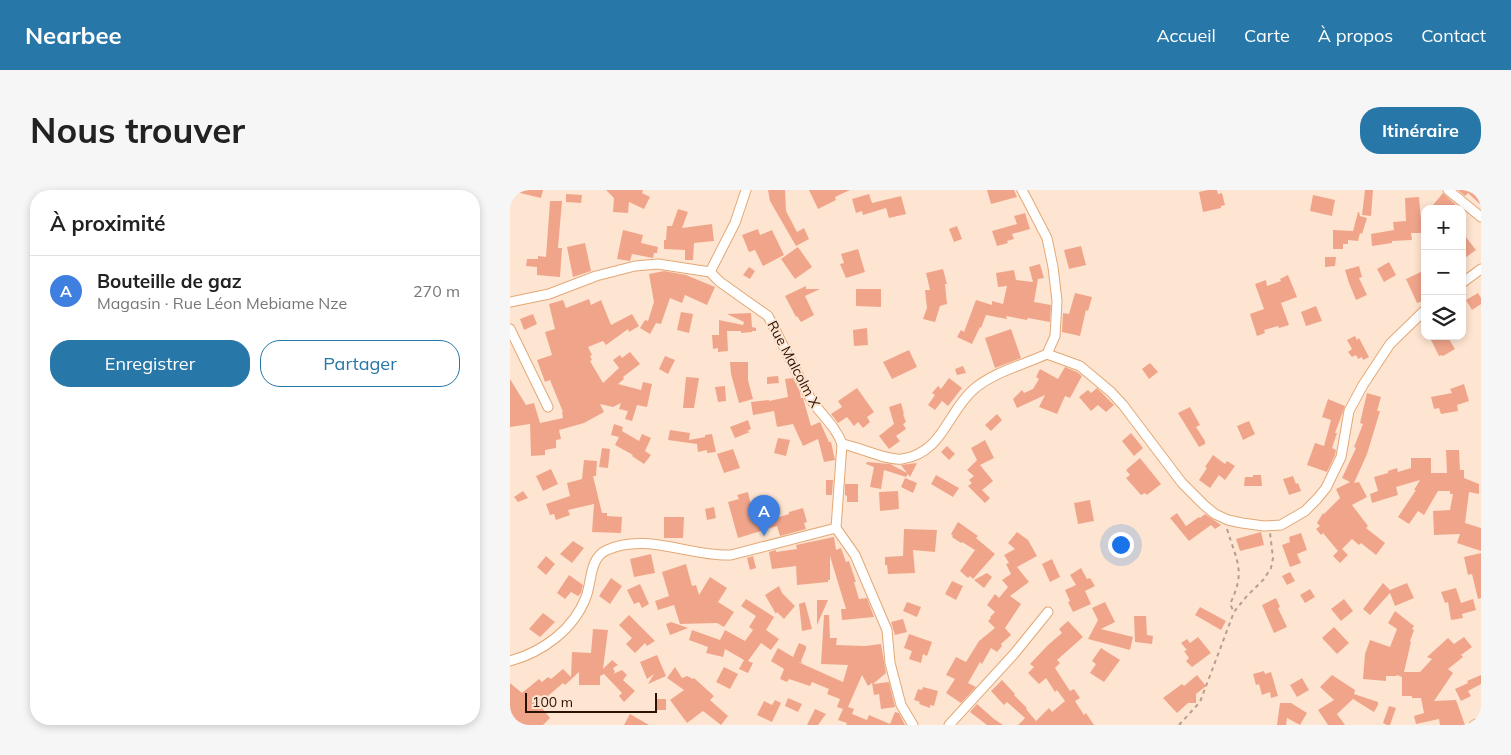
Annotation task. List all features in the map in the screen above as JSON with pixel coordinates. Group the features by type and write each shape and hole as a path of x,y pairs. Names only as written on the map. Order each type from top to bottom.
{"street":[{"path":"510,302 549,294 596,276 635,266 665,265 710,272 734,223 746,190"},
{"path":"1022,190 1048,238 1053,267 1057,301 1055,336 1047,354"},
{"path":"1448,190 1481,217"},
{"path":"1466,279 1481,270"},
{"name":"Rue Malcolm X","path":"710,272 720,282 768,316 810,398 816,408 839,434 842,444"},
{"path":"913,725 901,705 890,662 887,630 855,555 836,528 842,444 855,446 890,458 900,459 921,453 931,446 940,435 964,400 987,379 1047,354 1080,366 1111,392 1182,483 1215,514 1228,520 1242,523 1264,526 1281,525 1305,511 1326,488 1341,457 1349,411 1363,385 1390,344 1421,314"},
{"path":"510,329 548,407"},
{"path":"510,661 539,649 569,626 587,596 595,563 605,550 649,544 718,555 731,555 836,528"},
{"path":"949,725 1014,654 1048,612"},
{"path":"1474,725 1481,722"}],"path":[{"path":"1226,525 1240,570 1238,585 1230,604 1234,612"},
{"path":"1179,725 1200,702 1234,612 1264,579 1270,568 1273,558 1270,542 1271,526 1281,525"}],"building":[{"path":"521,190 543,190 541,198 520,193"},
{"path":"606,190 643,190 642,193 650,197 644,209 629,202 628,213 613,212 614,198"},
{"path":"768,190 785,190 786,211 797,232 804,228 809,239 796,246 770,201"},
{"path":"809,190 850,190 835,197 836,200 818,209"},
{"path":"987,190 1014,190 1017,197 991,204"},
{"path":"1217,190 1218,194 1222,193 1225,205 1221,206 1221,208 1203,212 1199,192"},
{"path":"1365,190 1373,190 1371,216 1362,215"},
{"path":"1458,190 1481,190 1481,205 1468,193 1465,196"},
{"path":"1443,193 1456,205 1433,205"},
{"path":"566,194 582,195 581,203 566,202"},
{"path":"869,194 872,203 901,196 906,214 889,218 886,208 863,215 862,211 856,213 852,199"},
{"path":"1313,195 1335,200 1332,216 1310,211"},
{"path":"1419,197 1421,233 1411,233 1412,240 1392,241 1392,243 1372,246 1371,234 1394,230 1393,222 1406,221 1405,198"},
{"path":"550,201 562,201 558,248 562,248 560,277 537,275 537,267 526,266 527,259 538,259 538,256 546,257"},
{"path":"678,209 688,212 682,228 712,224 714,241 694,243 693,260 685,260 685,250 664,249 667,226 672,226"},
{"path":"1358,212 1360,216 1367,218 1358,241 1348,240 1348,244 1343,244 1343,249 1333,249 1333,230 1353,231"},
{"path":"1025,213 1030,229 1012,234 1014,239 997,246 992,231 1017,224 1014,216"},
{"path":"957,226 962,239 954,242 949,229"},
{"path":"758,229 760,235 772,230 784,255 763,266 755,250 749,252 742,235"},
{"path":"623,230 643,235 641,243 658,247 657,253 654,253 653,258 632,254 630,261 617,259"},
{"path":"1466,237 1476,250 1466,257"},
{"path":"585,243 591,271 573,277 567,247"},
{"path":"1081,246 1086,265 1069,269 1064,250"},
{"path":"798,247 812,267 795,279 781,259"},
{"path":"858,249 865,272 846,278 840,264 844,263 841,254"},
{"path":"1325,257 1336,257 1335,266 1325,267"},
{"path":"1389,262 1396,275 1384,282 1377,269"},
{"path":"1040,264 1044,278 1038,279 1034,302 1051,305 1050,322 1006,316 1007,319 986,315 972,344 957,337 961,330 964,332 976,300 992,305 992,301 1003,304 1007,286 998,287 996,273 1014,270 1016,280 1033,282 1029,267"},
{"path":"1359,266 1362,277 1359,278 1367,295 1356,300 1345,270"},
{"path":"749,267 755,271 750,279 743,275"},
{"path":"943,269 947,284 945,284 947,304 940,306 935,322 923,319 927,308 925,290 930,290 926,273"},
{"path":"664,271 686,275 715,287 707,305 685,295 682,303 670,298 661,324 656,323 650,334 640,328 645,320 648,321 654,302 649,274"},
{"path":"1421,272 1421,302 1417,303 1406,279"},
{"path":"1288,275 1297,297 1281,303 1289,325 1264,330 1265,333 1257,336 1250,314 1264,309 1255,284 1266,280 1267,286 1281,281 1280,279"},
{"path":"806,286 806,289 820,289 805,296 814,315 801,322 796,317 785,296"},
{"path":"856,289 881,289 881,307 856,306"},
{"path":"1075,293 1092,297 1088,311 1086,310 1080,336 1062,332 1063,313 1069,314"},
{"path":"1478,293 1481,298 1481,304 1472,310 1466,300"},
{"path":"589,299 591,305 601,300 611,325 632,314 639,326 629,332 628,329 606,345 603,341 588,347 592,355 590,356 592,360 590,361 603,383 619,368 613,360 620,355 622,358 630,352 640,364 623,377 624,379 618,384 641,390 643,382 652,384 647,407 637,405 632,421 625,419 628,411 619,409 621,403 613,407 600,404 604,412 584,423 559,430 561,439 556,440 556,448 545,450 545,455 531,456 530,424 510,427 510,379 526,405 534,403 540,423 563,418 563,412 550,380 545,382 537,360 552,355 545,332 555,329 549,304 563,300 566,308"},
{"path":"1316,306 1322,321 1306,326 1301,312"},
{"path":"681,312 693,314 689,333 677,330"},
{"path":"751,313 752,327 756,328 756,331 741,333 741,331 727,331 728,351 718,352 718,348 713,349 712,335 719,335 719,320 743,325 744,322 727,314"},
{"path":"533,314 537,324 524,330 520,319"},
{"path":"867,328 868,345 854,346 853,330"},
{"path":"1011,329 1021,358 995,368 985,338"},
{"path":"1355,336 1357,340 1359,338 1369,357 1363,360 1362,357 1358,359 1356,355 1352,357 1348,352 1352,349 1347,340"},
{"path":"1431,340 1449,340 1455,349 1443,356 1439,356"},
{"path":"909,350 917,367 892,379 883,362"},
{"path":"665,356 675,360 668,374 659,369"},
{"path":"730,362 748,362 748,380 753,399 739,403 731,374"},
{"path":"1150,363 1158,372 1149,379 1142,369"},
{"path":"963,366 966,373 957,375 955,369"},
{"path":"1065,367 1082,376 1070,398 1065,396 1057,414 1039,407 1045,395 1017,408 1013,399 1022,390 1024,393 1033,389 1039,379 1036,377 1040,369 1058,379"},
{"path":"778,376 779,383 767,384 767,377"},
{"path":"686,377 699,378 694,408 683,408"},
{"path":"793,378 801,398 803,398 811,426 820,422 829,442 831,442 835,460 824,462 818,439 803,446 793,424 777,427 774,411 753,415 751,402 788,397 785,379"},
{"path":"949,378 962,388 948,406 942,401 935,410 928,405 935,395 932,393 938,386 941,389"},
{"path":"1464,384 1469,401 1457,405 1458,411 1441,414 1439,408 1434,409 1431,397 1452,393 1450,389"},
{"path":"725,386 726,401 718,402 715,387"},
{"path":"857,388 874,412 867,417 870,422 863,428 858,422 854,426 847,417 838,423 831,414 842,407 838,401"},
{"path":"1097,388 1114,405 1106,412 1098,405 1091,411 1079,397 1088,390 1091,393"},
{"path":"1367,393 1381,397 1377,411 1380,411 1367,454 1354,483 1359,482 1367,497 1352,505 1368,526 1366,528 1385,543 1376,555 1361,543 1359,545 1352,539 1342,549 1348,555 1340,563 1333,556 1338,551 1323,533 1321,535 1316,529 1320,526 1317,523 1323,513 1340,498 1336,489 1350,482 1342,478 1356,448 1354,447 1363,424 1360,423"},
{"path":"1328,399 1345,406 1335,433 1337,433 1332,448 1336,450 1335,455 1327,472 1307,465 1315,443 1324,446 1331,420 1322,417"},
{"path":"901,403 906,422 903,424 906,429 896,436 900,441 889,449 879,436 894,424 889,407"},
{"path":"1190,407 1200,425 1196,427 1205,441 1205,444 1199,447 1178,413"},
{"path":"997,414 1002,420 991,431 985,425"},
{"path":"748,420 751,429 747,431 750,432 735,438 730,427"},
{"path":"1249,421 1255,434 1243,440 1237,426"},
{"path":"614,424 623,427 622,431 639,441 642,434 651,438 645,451 651,455 644,464 615,445 619,437 611,435"},
{"path":"670,430 690,433 689,440 712,434 716,452 707,453 707,450 698,452 697,444 668,440"},
{"path":"1131,433 1143,448 1134,456 1122,441"},
{"path":"778,438 790,440 786,456 774,453"},
{"path":"985,440 994,458 980,465 993,481 982,490 990,498 985,503 968,486 972,483 969,480 974,476 967,470 977,460 971,448"},
{"path":"947,446 955,454 949,460 941,452"},
{"path":"602,448 610,449 608,468 599,467"},
{"path":"733,449 740,468 724,473 717,454"},
{"path":"1446,450 1459,450 1460,470 1464,470 1464,478 1479,484 1479,494 1469,492 1465,523 1481,528 1481,551 1457,543 1460,534 1434,535 1433,511 1450,510 1453,494 1450,494 1450,491 1438,491 1424,515 1418,511 1409,524 1398,517 1416,490 1414,490 1420,480 1396,487 1398,495 1372,503 1370,494 1378,491 1374,477 1397,468 1398,472 1411,468 1411,458 1431,458 1431,473 1447,473"},
{"path":"1213,455 1225,464 1227,461 1235,466 1225,480 1219,475 1210,488 1199,480"},
{"path":"1140,458 1161,484 1147,495 1145,493 1141,495 1126,478 1130,475 1126,470"},
{"path":"584,460 597,461 596,476 593,476 602,513 607,513 607,516 622,517 621,533 592,532 594,504 568,510 570,515 556,520 554,514 550,515 546,504 570,496 567,483 582,479"},
{"path":"867,462 890,464 907,473 901,465 917,463 910,477 908,474 906,477 884,470 881,489 870,487 874,467 866,464"},
{"path":"551,469 558,484 543,491 536,476"},
{"path":"936,475 959,488 953,497 931,484"},
{"path":"1253,475 1261,475 1262,486 1244,486 1245,477 1253,477"},
{"path":"1293,476 1301,491 1289,495 1283,479"},
{"path":"905,478 917,483 913,493 901,487"},
{"path":"826,480 833,480 832,495 826,495"},
{"path":"845,484 858,484 858,502 847,502"},
{"path":"523,491 528,498 518,502 514,497"},
{"path":"898,491 899,509 880,511 879,492"},
{"path":"748,492 752,510 769,505 773,519 803,508 807,522 804,523 806,529 780,536 777,526 738,538 728,502 739,499 737,495"},
{"path":"1090,500 1094,521 1078,524 1074,503"},
{"path":"714,507 716,518 707,520 705,509"},
{"path":"1177,513 1186,526 1205,514 1221,525 1215,529 1211,525 1189,541 1170,518"},
{"path":"664,517 684,517 683,538 664,538"},
{"path":"958,522 978,536 976,538 995,554 973,579 970,576 968,578 960,571 975,550 952,537 951,534"},
{"path":"904,529 937,530 935,552 913,550 915,573 888,574 885,557 903,556"},
{"path":"1017,532 1028,540 1037,556 1017,567 1029,582 1010,596 1021,604 1005,628 1011,635 1001,644 1002,646 997,652 991,648 982,664 980,662 968,683 976,687 961,703 946,693 955,679 946,675 956,657 966,662 979,641 995,628 988,621 995,612 987,605 995,594 999,598 1008,587 1002,580 1011,574 1006,564 1009,563 1004,555 1015,549 1008,543"},
{"path":"1261,532 1264,545 1240,551 1236,539"},
{"path":"1301,533 1307,550 1297,554 1301,563 1290,567 1282,545 1290,542 1289,537"},
{"path":"834,537 836,550 841,548 846,562 849,561 859,599 867,598 874,617 842,620 841,609 846,609 830,556 830,580 828,582 797,585 796,566 772,569 769,552 797,549 796,545"},
{"path":"573,541 584,548 572,563 560,554"},
{"path":"1481,553 1481,598 1478,599 1472,574 1468,575 1464,557"},
{"path":"651,554 655,573 634,577 630,559"},
{"path":"546,556 555,564 546,575 537,567"},
{"path":"753,556 756,568 750,570 747,558"},
{"path":"1052,559 1060,577 1050,582 1042,564"},
{"path":"686,564 692,586 696,585 699,595 710,577 727,588 718,602 734,612 724,627 717,623 680,624 674,605 658,610 655,601 669,596 662,572"},
{"path":"1081,568 1087,579 1090,578 1095,586 1085,591 1091,604 1073,612 1065,590 1076,585 1070,575"},
{"path":"1290,572 1295,581 1287,585 1282,576"},
{"path":"987,573 992,577 984,588 974,580"},
{"path":"569,575 583,585 578,596 571,592 565,599 557,593"},
{"path":"611,578 622,586 610,604 599,596"},
{"path":"952,581 963,586 956,600 945,594"},
{"path":"1383,583 1390,590 1407,583 1414,598 1395,606 1390,593 1370,615 1363,609"},
{"path":"640,584 649,604 642,608 639,602 634,604 627,590"},
{"path":"779,586 782,593 795,606 784,619 777,612 776,614 765,595"},
{"path":"1456,588 1461,603 1473,599 1476,610 1462,614 1463,618 1451,620 1448,602 1445,603 1441,592"},
{"path":"1310,589 1315,597 1305,603 1300,595"},
{"path":"1276,598 1280,607 1278,608 1287,627 1274,633 1262,605"},
{"path":"746,599 774,617 766,630 779,639 771,650 761,643 748,661 753,663 748,673 739,669 744,660 725,649 723,657 706,653 708,647 689,640 692,630 720,640 725,630 745,641 753,630 749,627 756,616 741,606"},
{"path":"1344,599 1353,611 1341,621 1331,609"},
{"path":"817,600 828,600 817,625"},
{"path":"805,602 812,629 802,631 799,604"},
{"path":"907,602 921,607 917,617 903,611"},
{"path":"1105,602 1115,622 1101,629 1133,637 1130,650 1088,639 1098,620 1092,608"},
{"path":"1200,607 1226,621 1221,630 1195,615"},
{"path":"1395,611 1414,626 1404,672 1420,672 1432,659 1427,657 1448,638 1454,644 1464,637 1472,647 1461,655 1463,657 1448,669 1453,673 1434,701 1456,700 1465,725 1440,725 1439,719 1416,724 1414,716 1424,713 1421,698 1402,696 1402,677 1397,675 1386,676 1386,681 1363,679 1365,654 1370,640 1390,647 1397,629 1388,623"},
{"path":"543,613 555,622 540,637 529,629"},
{"path":"629,615 655,641 647,646 645,643 635,653 626,644 632,638 619,625"},
{"path":"824,615 829,615 830,638 837,638 836,645 865,646 881,644 886,673 873,684 889,682 895,707 881,709 879,694 874,695 872,683 868,686 862,675 848,707 854,709 852,714 867,720 869,715 890,724 895,712 899,713 905,725 846,725 847,723 838,720 843,709 837,707 840,699 827,694 829,689 812,682 810,686 789,679 787,682 780,679 784,669 771,661 778,648 793,657 799,643 806,646 806,649 801,661 803,663 798,662 843,682 848,665 821,664"},
{"path":"1134,616 1146,616 1147,635 1153,636 1152,644 1135,642"},
{"path":"903,619 907,632 895,635 891,622"},
{"path":"1068,621 1083,637 1057,660 1060,663 1055,668 1070,691 1074,689 1080,698 1075,701 1084,715 1086,713 1094,725 1018,725 1025,718 1007,702 1004,705 991,691 1002,680 1036,721 1049,708 1052,712 1065,701 1057,690 1055,692 1046,678 1039,684 1028,673 1034,667 1030,664 1062,633 1059,629"},
{"path":"671,622 688,628 670,635 666,624"},
{"path":"1334,627 1349,643 1337,654 1322,638"},
{"path":"593,629 608,630 603,669 612,660 618,665 613,668 615,672 613,674 622,670 627,675 623,680 635,691 624,702 619,696 622,693 604,674 600,676 600,685 579,685 579,672 565,685 563,683 541,702 544,706 542,708 550,718 543,725 510,725 510,683 522,693 539,679 542,682 548,677 551,679 563,669 571,677 572,652 591,653"},
{"path":"909,634 932,642 927,656 923,654 921,663 909,659 912,651 904,648"},
{"path":"1198,637 1211,653 1192,667 1186,661 1189,658 1184,651 1187,650 1181,643 1187,639 1190,643"},
{"path":"1101,648 1120,660 1104,682 1090,673 1096,664 1092,661"},
{"path":"657,655 666,676 648,684 654,674 647,679 640,662"},
{"path":"675,667 682,678 687,676 694,678 714,696 710,700 728,716 721,725 703,711 687,723 670,700 684,690 667,678"},
{"path":"724,667 738,674 730,689 716,682"},
{"path":"1264,671 1265,674 1271,672 1278,696 1271,698 1270,692 1262,695 1259,684 1256,685 1253,674"},
{"path":"1197,675 1206,686 1196,694 1196,703 1188,703 1177,713 1163,698 1182,684 1184,686"},
{"path":"1332,675 1355,690 1354,694 1378,702 1374,712 1353,699 1337,714 1345,725 1328,725 1318,710 1334,700 1320,687"},
{"path":"1481,675 1481,684 1468,691 1471,696 1461,701 1455,689"},
{"path":"1302,678 1309,690 1297,697 1290,685"},
{"path":"923,687 938,691 934,706 930,705 930,708 914,700 918,689 922,690"},
{"path":"788,698 802,704 798,712 785,706"},
{"path":"655,699 666,699 666,710 655,710"},
{"path":"775,700 781,703 772,722 757,715 764,701 772,705"},
{"path":"1280,703 1291,703 1307,713 1300,725 1287,718 1286,725 1277,725"},
{"path":"977,704 1003,725 987,725 970,712"},
{"path":"1389,706 1396,708 1390,725 1387,725 1383,723"},
{"path":"815,709 826,714 818,725 807,725"},
{"path":"630,714 649,725 624,725"}],"place":[{"name":"Bouteille de gaz","path":"764,536"}]}
